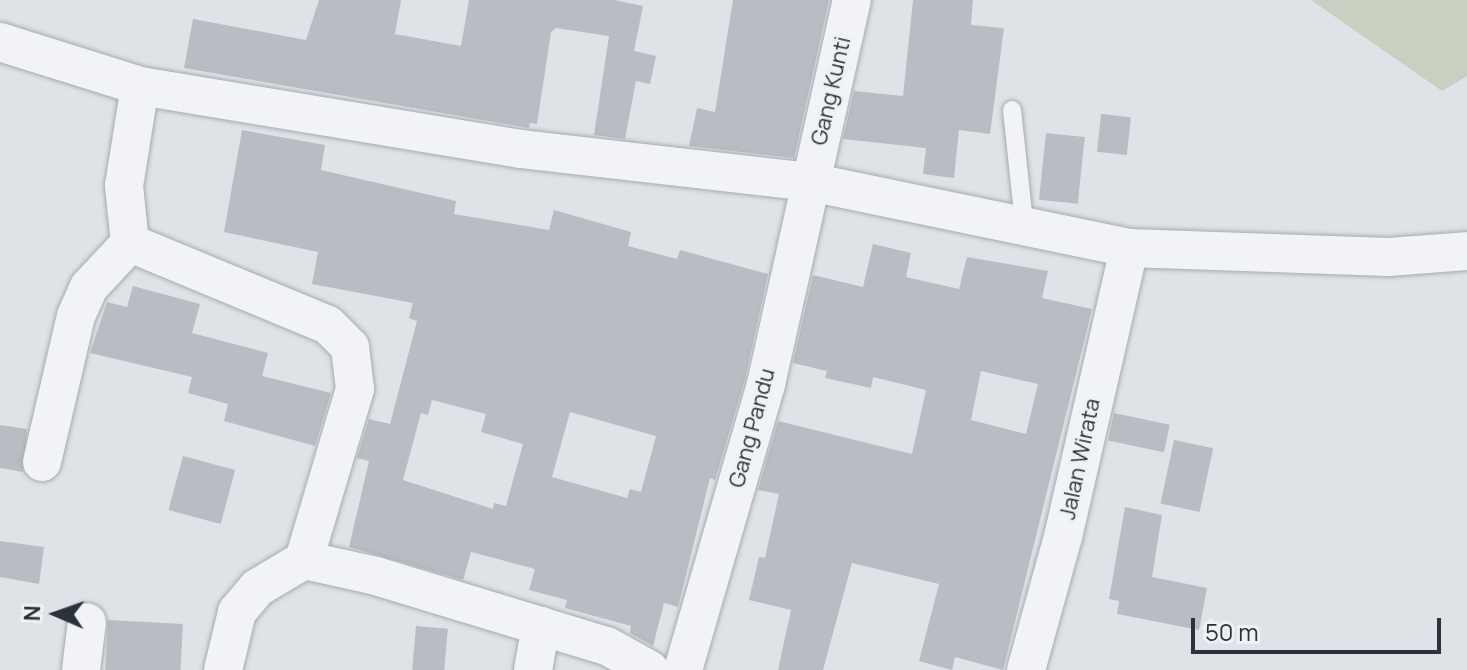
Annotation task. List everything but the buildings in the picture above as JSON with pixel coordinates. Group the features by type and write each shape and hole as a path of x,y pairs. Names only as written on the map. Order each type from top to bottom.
{"street":[{"name":"Gang Kunti","path":"810,182 852,0"},
{"path":"0,42 140,86 521,149 810,182 1024,222 1129,248 1388,257 1467,251"},
{"path":"42,462 76,316 89,287 130,243 124,186 140,86"},
{"name":"Gang Pandu","path":"683,670 766,384 810,182"},
{"path":"130,243 328,325 350,347 355,389 304,560 257,588 237,612 223,670"},
{"name":"Jalan Wirata","path":"1026,670 1063,537 1129,248"},
{"path":"304,560 607,646 650,670"},
{"path":"81,670 87,622"},
{"path":"533,670 541,626"}],"lane":[{"path":"1012,110 1024,222"}],"green space":[{"path":"1311,0 1467,0 1467,76 1442,91"}]}
